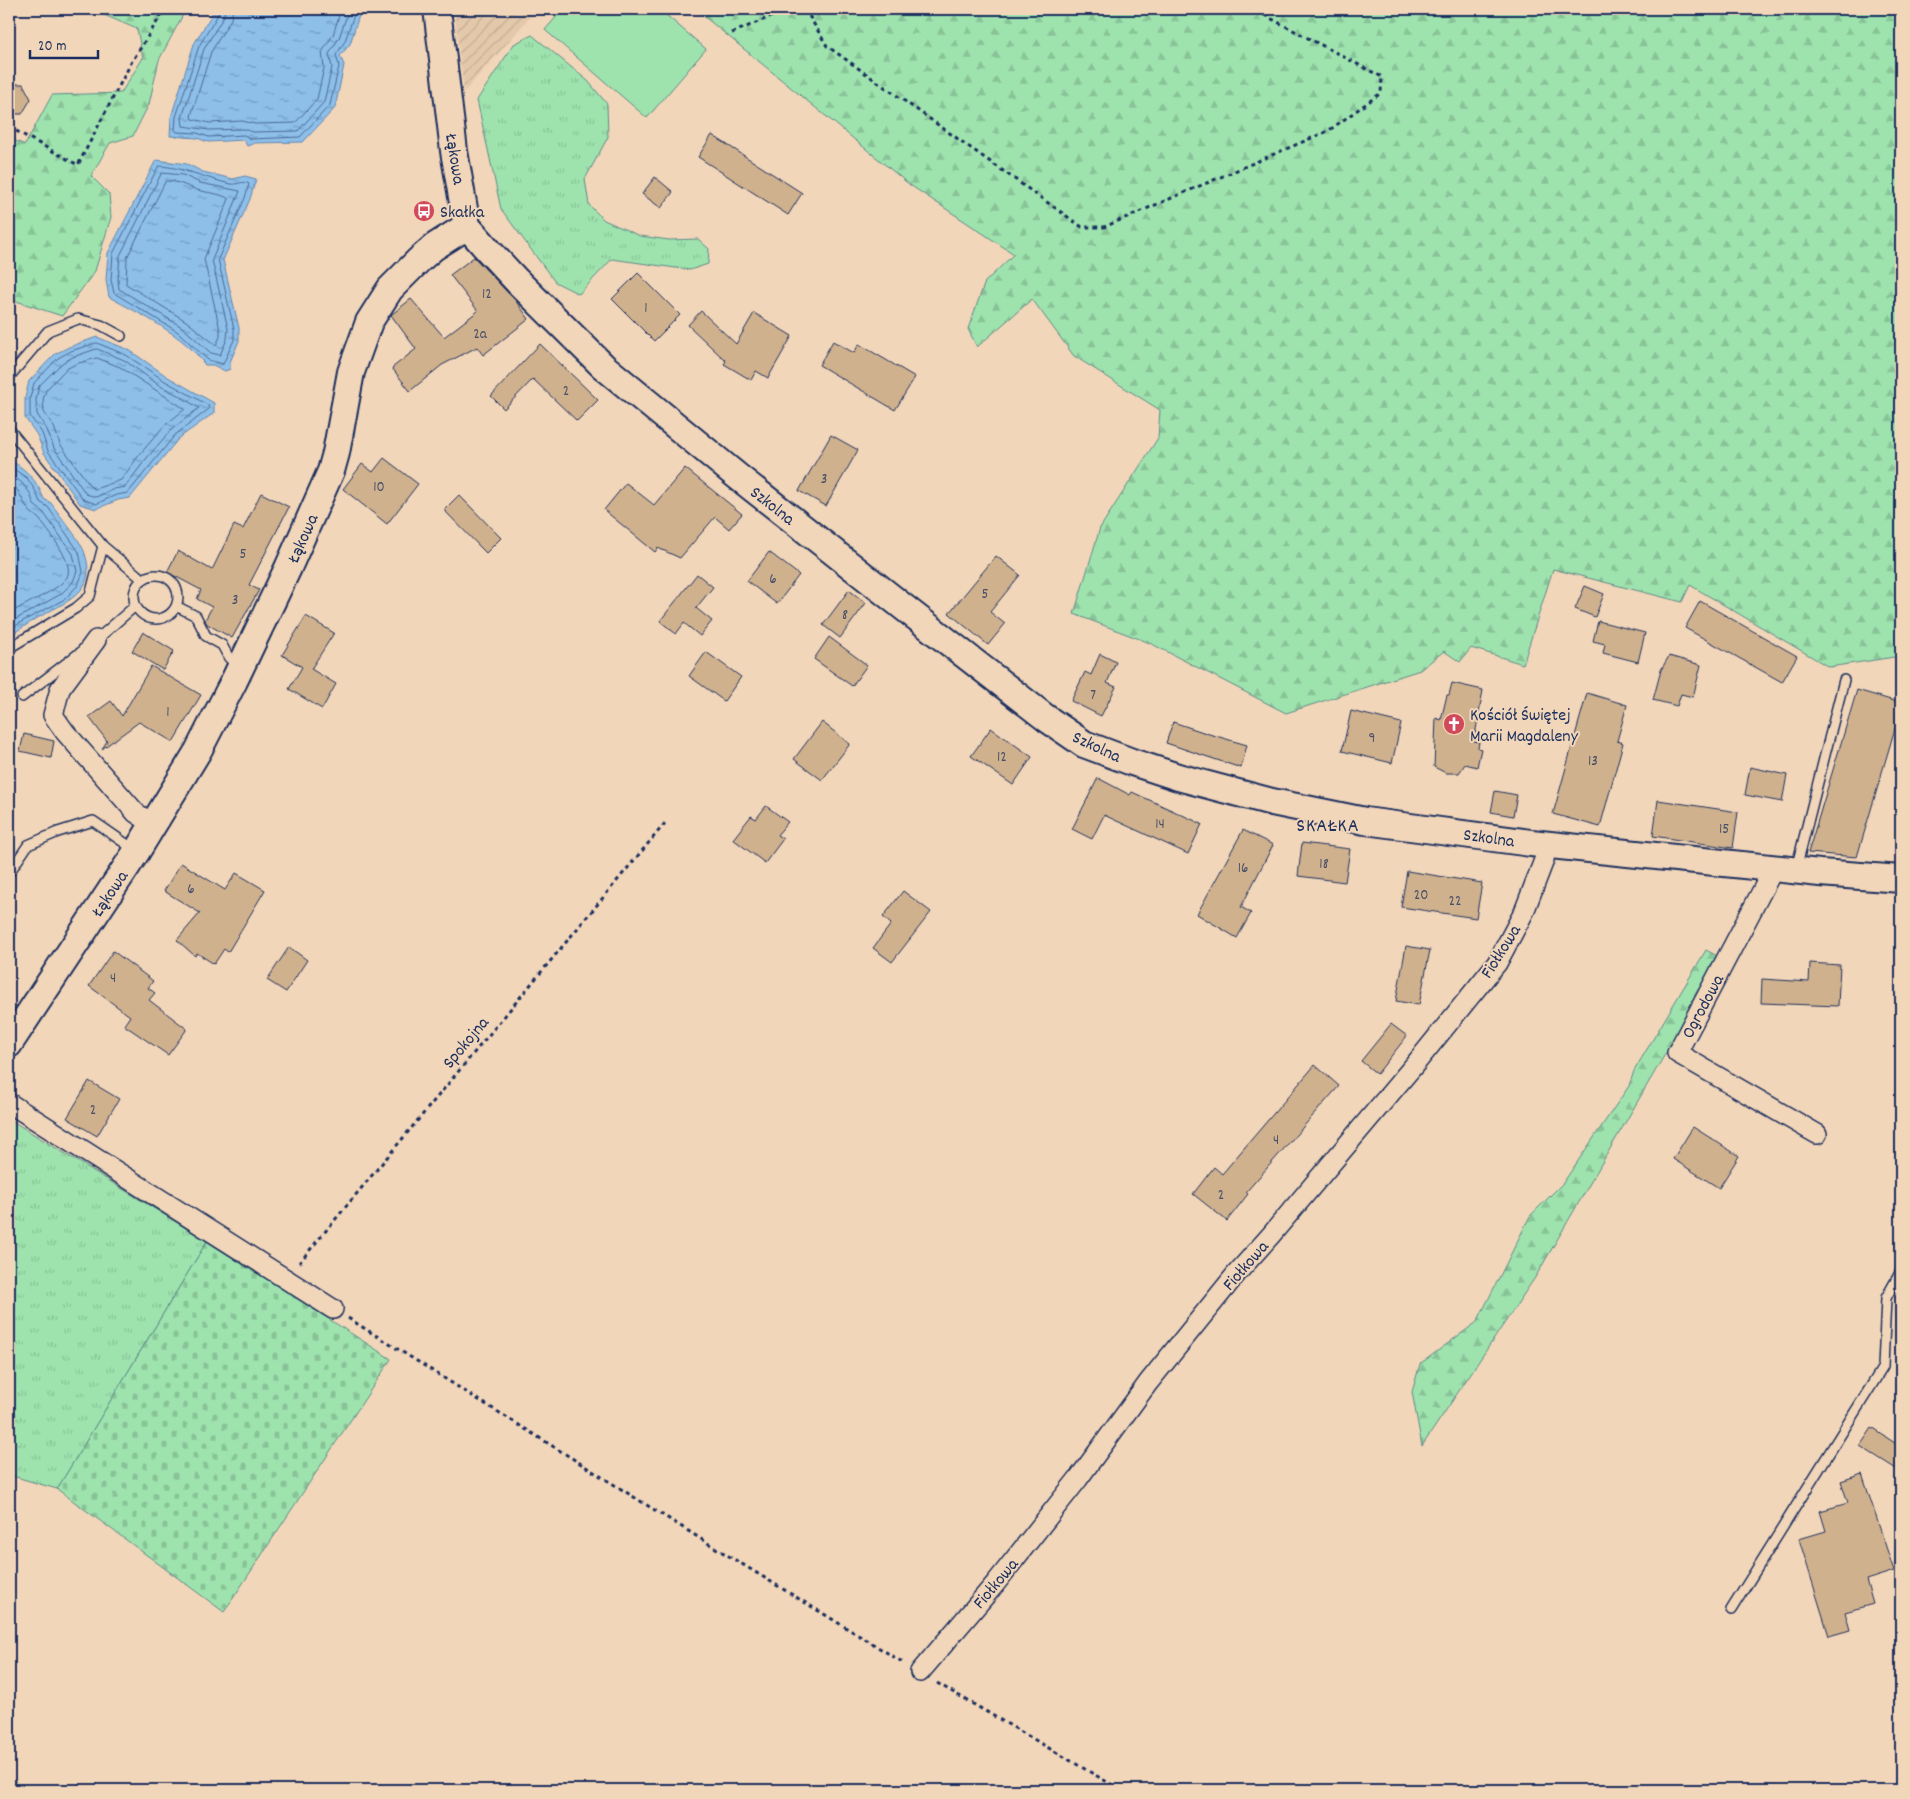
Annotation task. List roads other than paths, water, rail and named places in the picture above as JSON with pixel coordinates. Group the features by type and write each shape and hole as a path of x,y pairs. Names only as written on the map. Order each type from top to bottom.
{"street":[{"name":"Łąkowa","path":"9,1044 137,851 198,751 242,663 288,568 331,471 351,372 369,322 390,289 419,260 434,247 468,226 454,151 437,9"},
{"name":"Szkolna","path":"468,226 517,281 604,366 737,476 896,602 1046,718 1084,744 1178,777 1272,802 1365,821 1546,845 1901,879"},
{"path":"96,640 60,689 53,715 65,732 136,813 153,824"},
{"name":"Fiołkowa","path":"920,1672 1001,1577 1078,1479 1148,1384 1237,1273 1416,1063 1497,963 1524,912 1539,873 1546,845"},
{"name":"Ogrodowa","path":"1785,869 1677,1053 1817,1134"},
{"path":"9,1103 333,1309"}],"lane":[{"path":"9,377 48,331 78,319 101,325 121,336"},
{"path":"9,429 103,546 142,579"},
{"path":"9,648 76,608 90,596 103,546"},
{"path":"160,574 174,583 178,594 176,606 169,615 157,619 145,616 135,606 134,593 137,584 142,579 150,575 160,574"},
{"path":"22,697 96,640 135,606"},
{"path":"176,606 196,616 206,636 222,646 229,658 242,663"},
{"path":"1785,869 1844,680"},
{"path":"9,873 28,845 58,832 93,821 137,851"},
{"path":"1731,1610 1883,1366 1886,1298 1901,1271"}],"water":[{"path":"215,9 361,9 350,44 340,56 344,65 335,108 303,142 255,143 247,146 244,140 208,142 197,138 170,136 171,117 194,44"},
{"path":"156,160 187,164 203,172 233,179 245,176 256,179 250,199 223,260 239,328 239,341 230,362 230,369 225,371 213,365 205,365 197,354 162,326 109,297 106,280 108,253"},
{"path":"97,337 129,350 168,377 214,403 214,413 179,438 130,498 118,500 96,509 80,504 44,453 37,435 25,418 25,398 29,381 55,354"},
{"path":"9,461 18,465 31,477 44,499 51,503 73,533 84,551 88,573 86,582 75,596 9,636"}],"place":[{"name":"Skałka","path":"424,211"},
{"name":"Kościół Świętej Marii Magdaleny","path":"1454,724"}],"district":[{"name":"SKAŁKA","path":"1328,824"}]}
